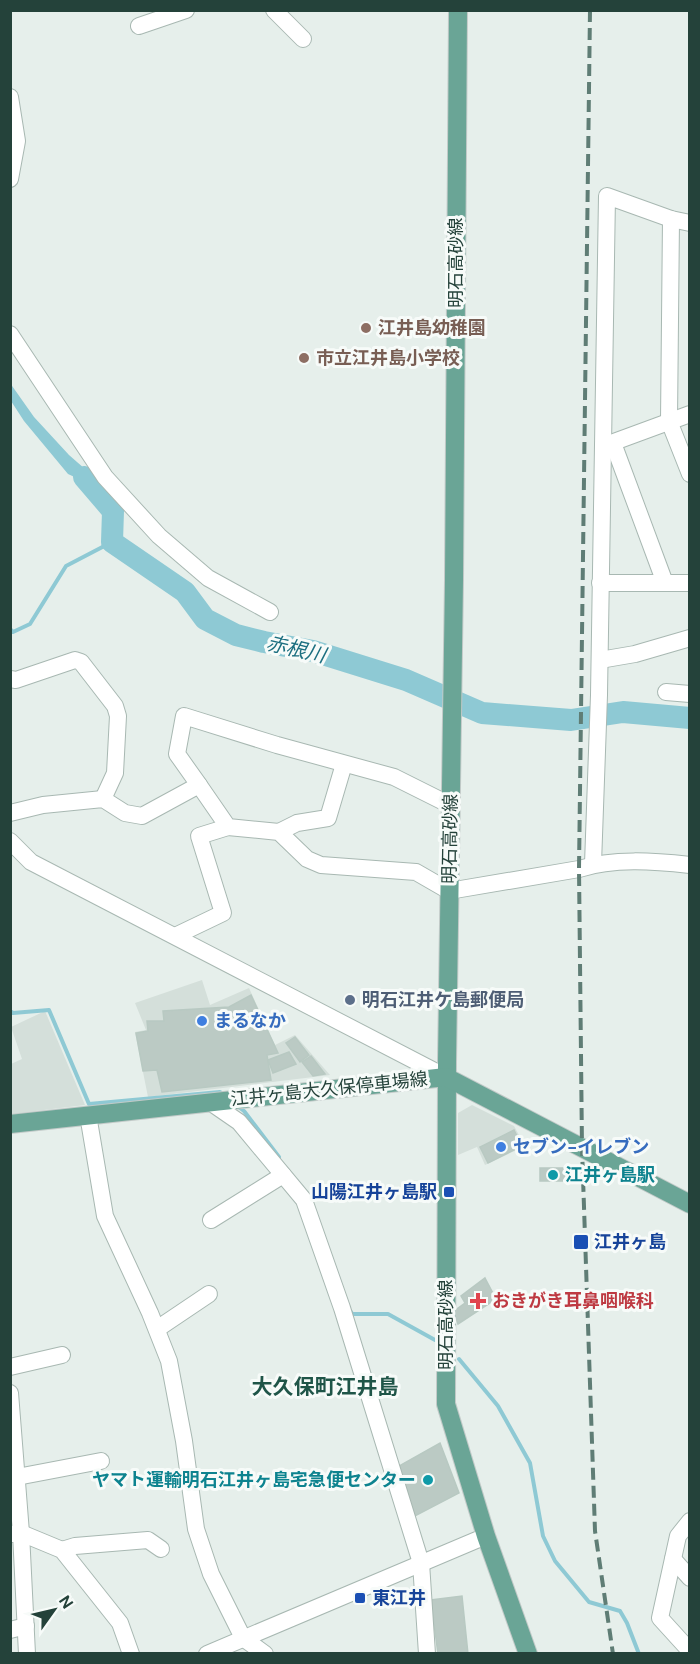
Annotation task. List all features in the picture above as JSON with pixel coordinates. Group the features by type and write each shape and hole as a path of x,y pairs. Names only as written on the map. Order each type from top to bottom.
{"main road":[{"name":"明石高砂線","path":"458,10 453,666 446,1077 446,1404 486,1536 528,1653"},
{"name":"江井ヶ島大久保停車場線","path":"10,1124 446,1077 690,1204"}],"street":[{"path":"139,26 186,10"},
{"path":"274,10 303,39"},
{"path":"10,98 17,141 12,170"},
{"path":"593,864 600,660 600,584 607,445 607,196 671,219 690,223"},
{"path":"671,219 669,421 690,474"},
{"path":"10,334 105,477 159,536 208,578 270,612"},
{"path":"607,445 690,414"},
{"path":"607,445 665,583"},
{"path":"600,584 690,583"},
{"path":"600,660 635,654 690,638"},
{"path":"10,679 16,680 75,660 81,662 115,706 118,716 115,773 103,799"},
{"path":"666,692 690,694"},
{"path":"228,827 177,754 184,716 277,745 394,777 450,805"},
{"path":"175,936 223,913 199,836 228,827 279,832 297,822 328,818 344,764"},
{"path":"10,813 43,805 103,799 125,813 142,816 199,785"},
{"path":"279,832 307,859 321,865 416,872 449,891 579,869 593,864 648,861 690,865"},
{"path":"10,841 31,862 446,1077"},
{"path":"210,1102 239,1122 304,1200 342,1308 422,1563 427,1653"},
{"path":"88,1115 105,1216 157,1329 169,1361 184,1441 196,1529 211,1574 243,1638 265,1653"},
{"path":"211,1220 284,1175"},
{"path":"157,1329 209,1294"},
{"path":"10,1367 62,1355"},
{"path":"10,1393 17,1478 18,1628 27,1653"},
{"path":"17,1478 101,1461"},
{"path":"690,1521 678,1536 660,1618 690,1651"},
{"path":"16,1533 62,1550 120,1623 131,1653"},
{"path":"207,1653 486,1536"},
{"path":"62,1550 75,1546 148,1540 161,1549"},
{"path":"673,1559 690,1578"}],"shaded area":[{"path":"202,980 210,1005 249,988 275,1045 295,1035 330,1075 148,1097 135,1032 146,1030 135,1003"},
{"path":"45,1011 85,1105 11,1114 11,1064 22,1059 11,1027"},
{"path":"472,1105 514,1126 525,1146 485,1165 477,1147 458,1155 458,1113"}],"water":[{"path":"10,383 34,417 85,469 105,502 81,480 68,474 24,421 11,401"}],"building":[{"path":"251,995 278,1053 267,1055 271,1080 162,1092 157,1070 143,1071 136,1033 148,1031 147,1021 164,1021 163,1011 229,1007"},
{"path":"295,1037 309,1055 300,1062 286,1043"},
{"path":"289,1052 296,1064 273,1073 268,1060"},
{"path":"311,1056 325,1074 313,1076 302,1062"},
{"name":"セブン-イレブン","path":"514,1130 522,1146 488,1163 480,1147"},
{"name":"江井ヶ島駅","path":"540,1168 565,1168 565,1181 540,1181"},
{"name":"おきがき耳鼻咽喉科","path":"485,1278 496,1299 458,1324 454,1311 465,1303 461,1296"},
{"name":"ヤマト運輸明石江井ヶ島宅急便センター","path":"440,1443 459,1493 413,1517 399,1466"},
{"path":"462,1596 468,1654 438,1654 431,1600"}],"waterway":[{"name":"赤根川","path":"84,477 113,511 112,542 185,592 205,619 236,635 313,651 406,680 482,713 571,720 623,712 690,718"},
{"path":"10,629 13,632 30,624 66,566 112,542"},
{"path":"10,1011 13,1013 49,1010 89,1104 220,1092 223,1095"},
{"path":"236,1105 244,1111 279,1157"},
{"path":"351,1312 352,1314 388,1314 435,1340"},
{"path":"459,1359 498,1406 530,1463 543,1536 555,1561 589,1602 620,1611 639,1654"}],"railway":[{"path":"590,10 579,869 582,1148 595,1531 613,1654"}],"place":[{"name":"江井島幼稚園","path":"366,328"},
{"name":"市立江井島小学校","path":"304,358"},
{"name":"明石江井ケ島郵便局","path":"350,1000"},
{"name":"まるなか","path":"202,1021"},
{"name":"セブン-イレブン","path":"501,1147"},
{"name":"江井ヶ島駅","path":"553,1175"},
{"name":"山陽江井ヶ島駅","path":"449,1192"},
{"name":"江井ヶ島","path":"581,1242"},
{"name":"おきがき耳鼻咽喉科","path":"478,1301"},
{"name":"ヤマト運輸明石江井ヶ島宅急便センター","path":"428,1480"},
{"name":"東江井","path":"360,1598"}],"district":[{"name":"大久保町江井島","path":"325,1387"}]}
